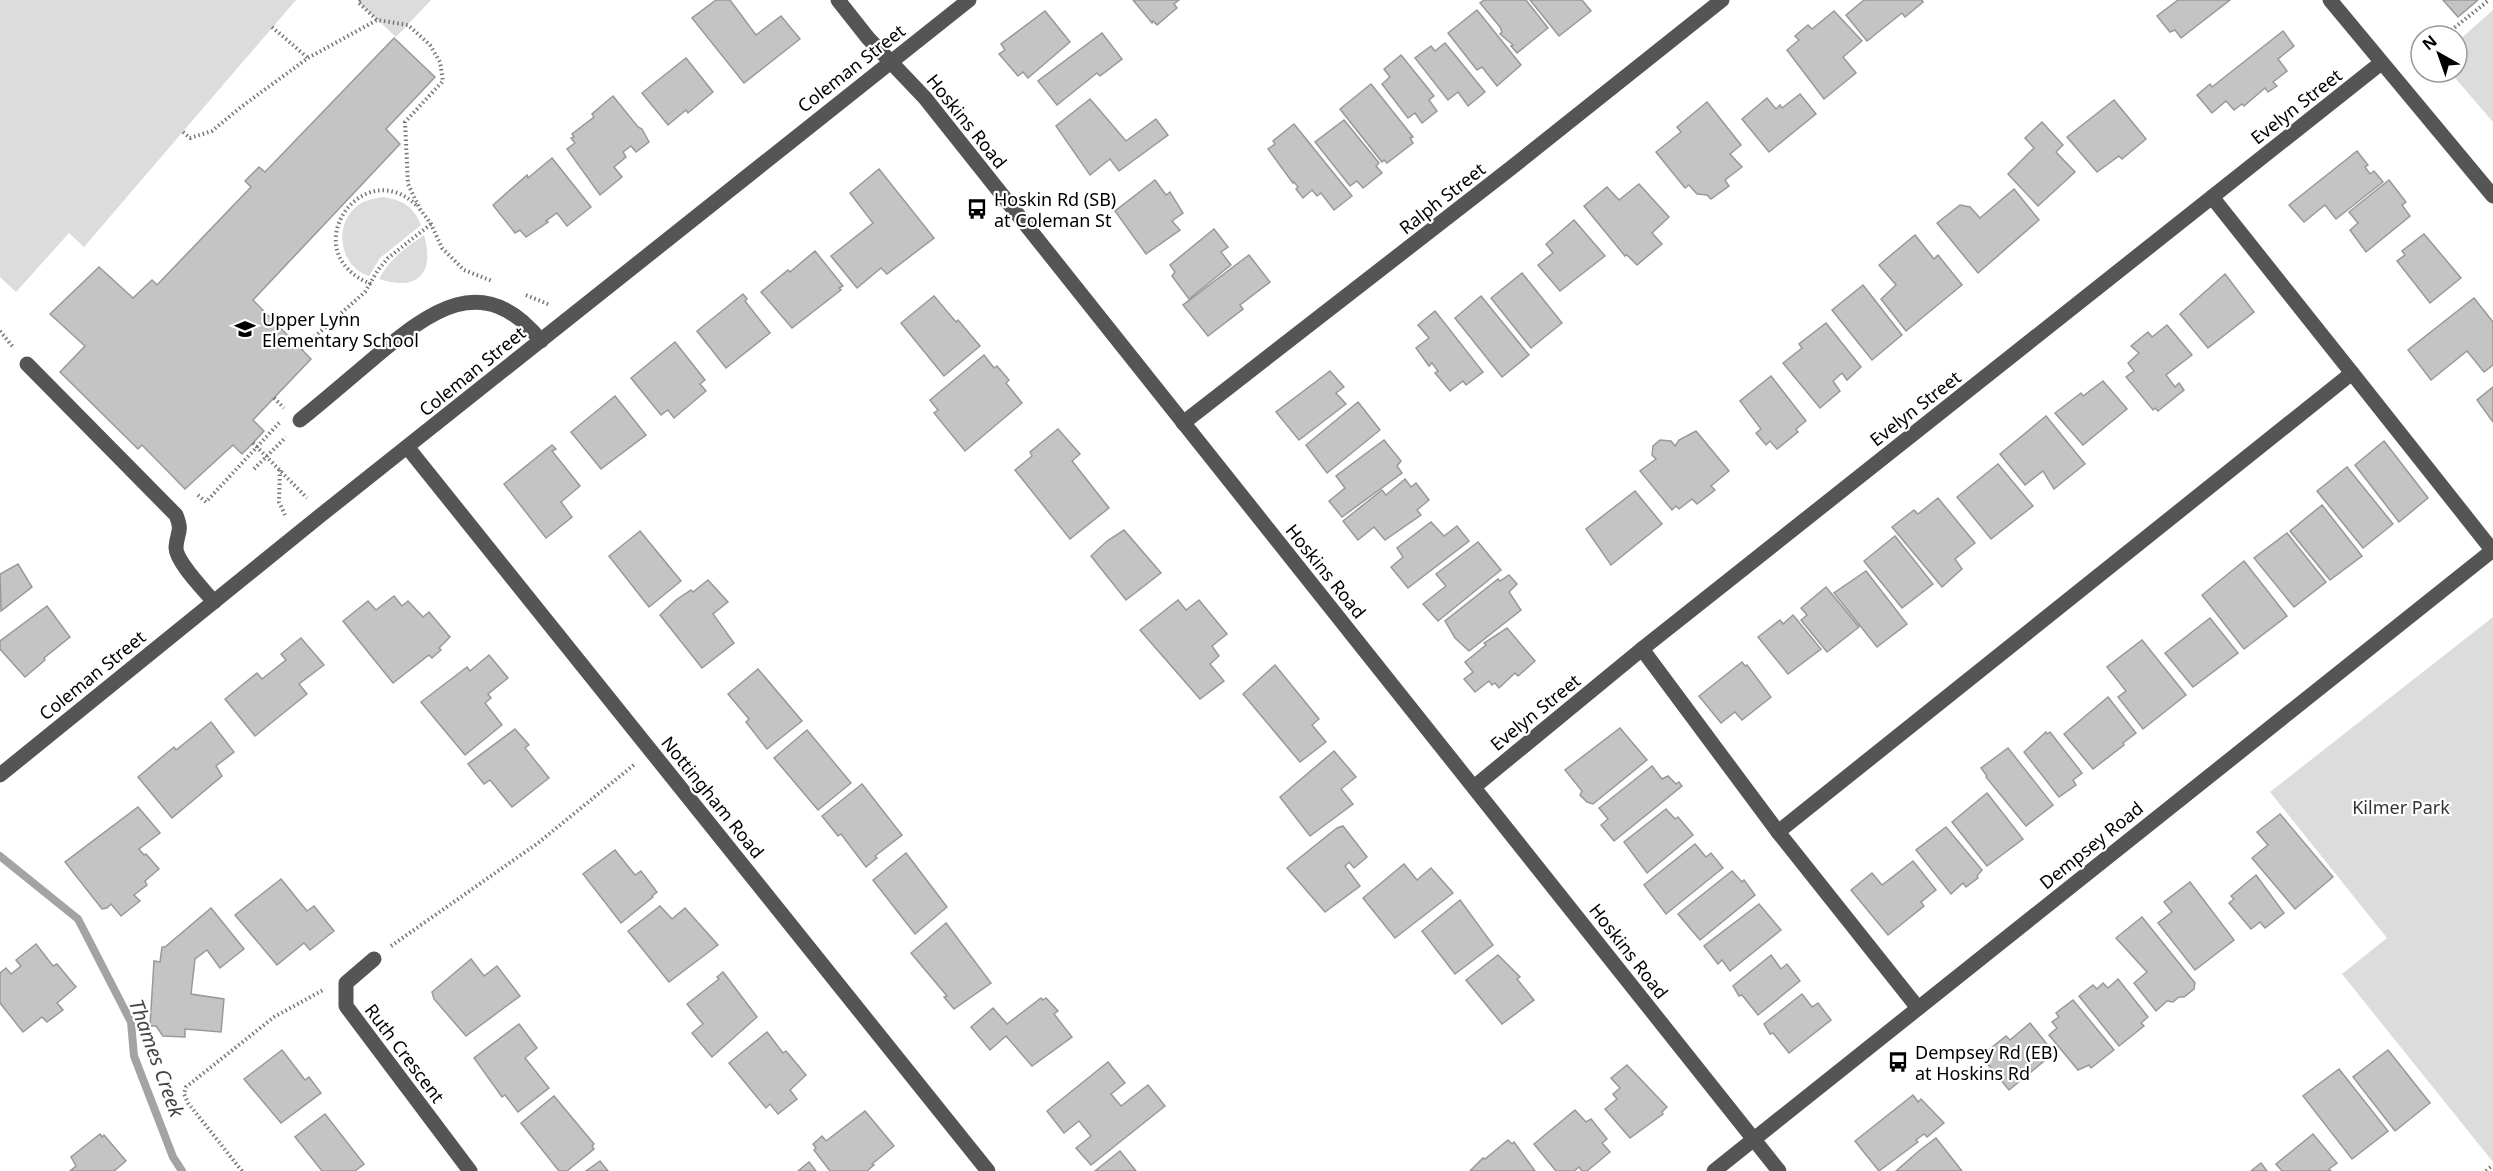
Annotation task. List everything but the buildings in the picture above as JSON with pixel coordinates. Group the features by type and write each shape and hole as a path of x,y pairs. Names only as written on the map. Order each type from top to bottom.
{"street":[{"name":"Hoskins Road","path":"838,0 868,38 925,98 1779,1171"},
{"name":"Coleman Street","path":"0,775 321,515 969,0"},
{"name":"Ralph Street","path":"1183,423 1512,168 1722,0"},
{"path":"2330,0 2493,196"},
{"name":"Evelyn Street","path":"1474,787 1642,648 2381,63"},
{"path":"2212,197 2493,551"},
{"path":"294,416 408,330 454,304 475,302 493,304 528,325 541,341"},
{"path":"27,364 176,514 180,525 176,547 178,558 214,602"},
{"path":"1778,832 2352,373"},
{"name":"Nottingham Road","path":"408,448 988,1171"},
{"name":"Dempsey Road","path":"1714,1171 2493,551"},
{"path":"1642,648 1778,832 1918,1008"},
{"path":"346,983 374,959"},
{"name":"Ruth Crescent","path":"346,983 346,1006 470,1171"}],"path":[{"path":"360,0 358,2 378,20 408,25 430,45 440,62 443,81 405,122 408,184 442,248 464,270 496,282"},
{"path":"2459,24 2489,0"},
{"path":"183,132 190,138 212,131 308,58 378,20"},
{"path":"272,27 308,58"},
{"path":"371,284 359,279 346,268 336,251 334,235 340,217 352,203 366,193 382,190 399,193 420,209"},
{"path":"301,349 365,292 388,258 431,224"},
{"path":"521,292 572,316"},
{"path":"254,469 268,457 294,416 274,398"},
{"path":"198,495 206,502 281,421"},
{"path":"253,443 321,515"},
{"path":"280,469 279,502 285,515"},
{"path":"374,959 538,843 651,751"},
{"path":"242,1171 188,1103 184,1094 186,1087 274,1017 318,990 346,983"},
{"path":"2486,1171 2493,1165"}],"green space":[{"path":"0,0 296,0 84,247 69,233 16,292 0,277"},
{"path":"360,0 431,0 396,37 358,2"},
{"path":"2493,10 2493,122 2460,84 2469,84 2469,31"},
{"path":"382,197 406,205 421,225 380,258 369,276 359,271 346,255 342,235 349,215 356,207 365,201"},
{"path":"424,235 427,260 420,276 404,283 379,279 398,254"},
{"name":"Kilmer Park","path":"2493,617 2493,1162 2342,974 2387,938 2270,792"}],"waterway":[{"name":"Thames Creek","path":"0,856 78,919 131,1022 134,1056 173,1157 182,1171"}],"place":[{"name":"Hoskin Rd (SB) at Coleman St","path":"977,209"},
{"name":"Upper Lynn Elementary School","path":"245,329"},
{"name":"Dempsey Rd (EB) at Hoskins Rd","path":"1898,1062"}]}
